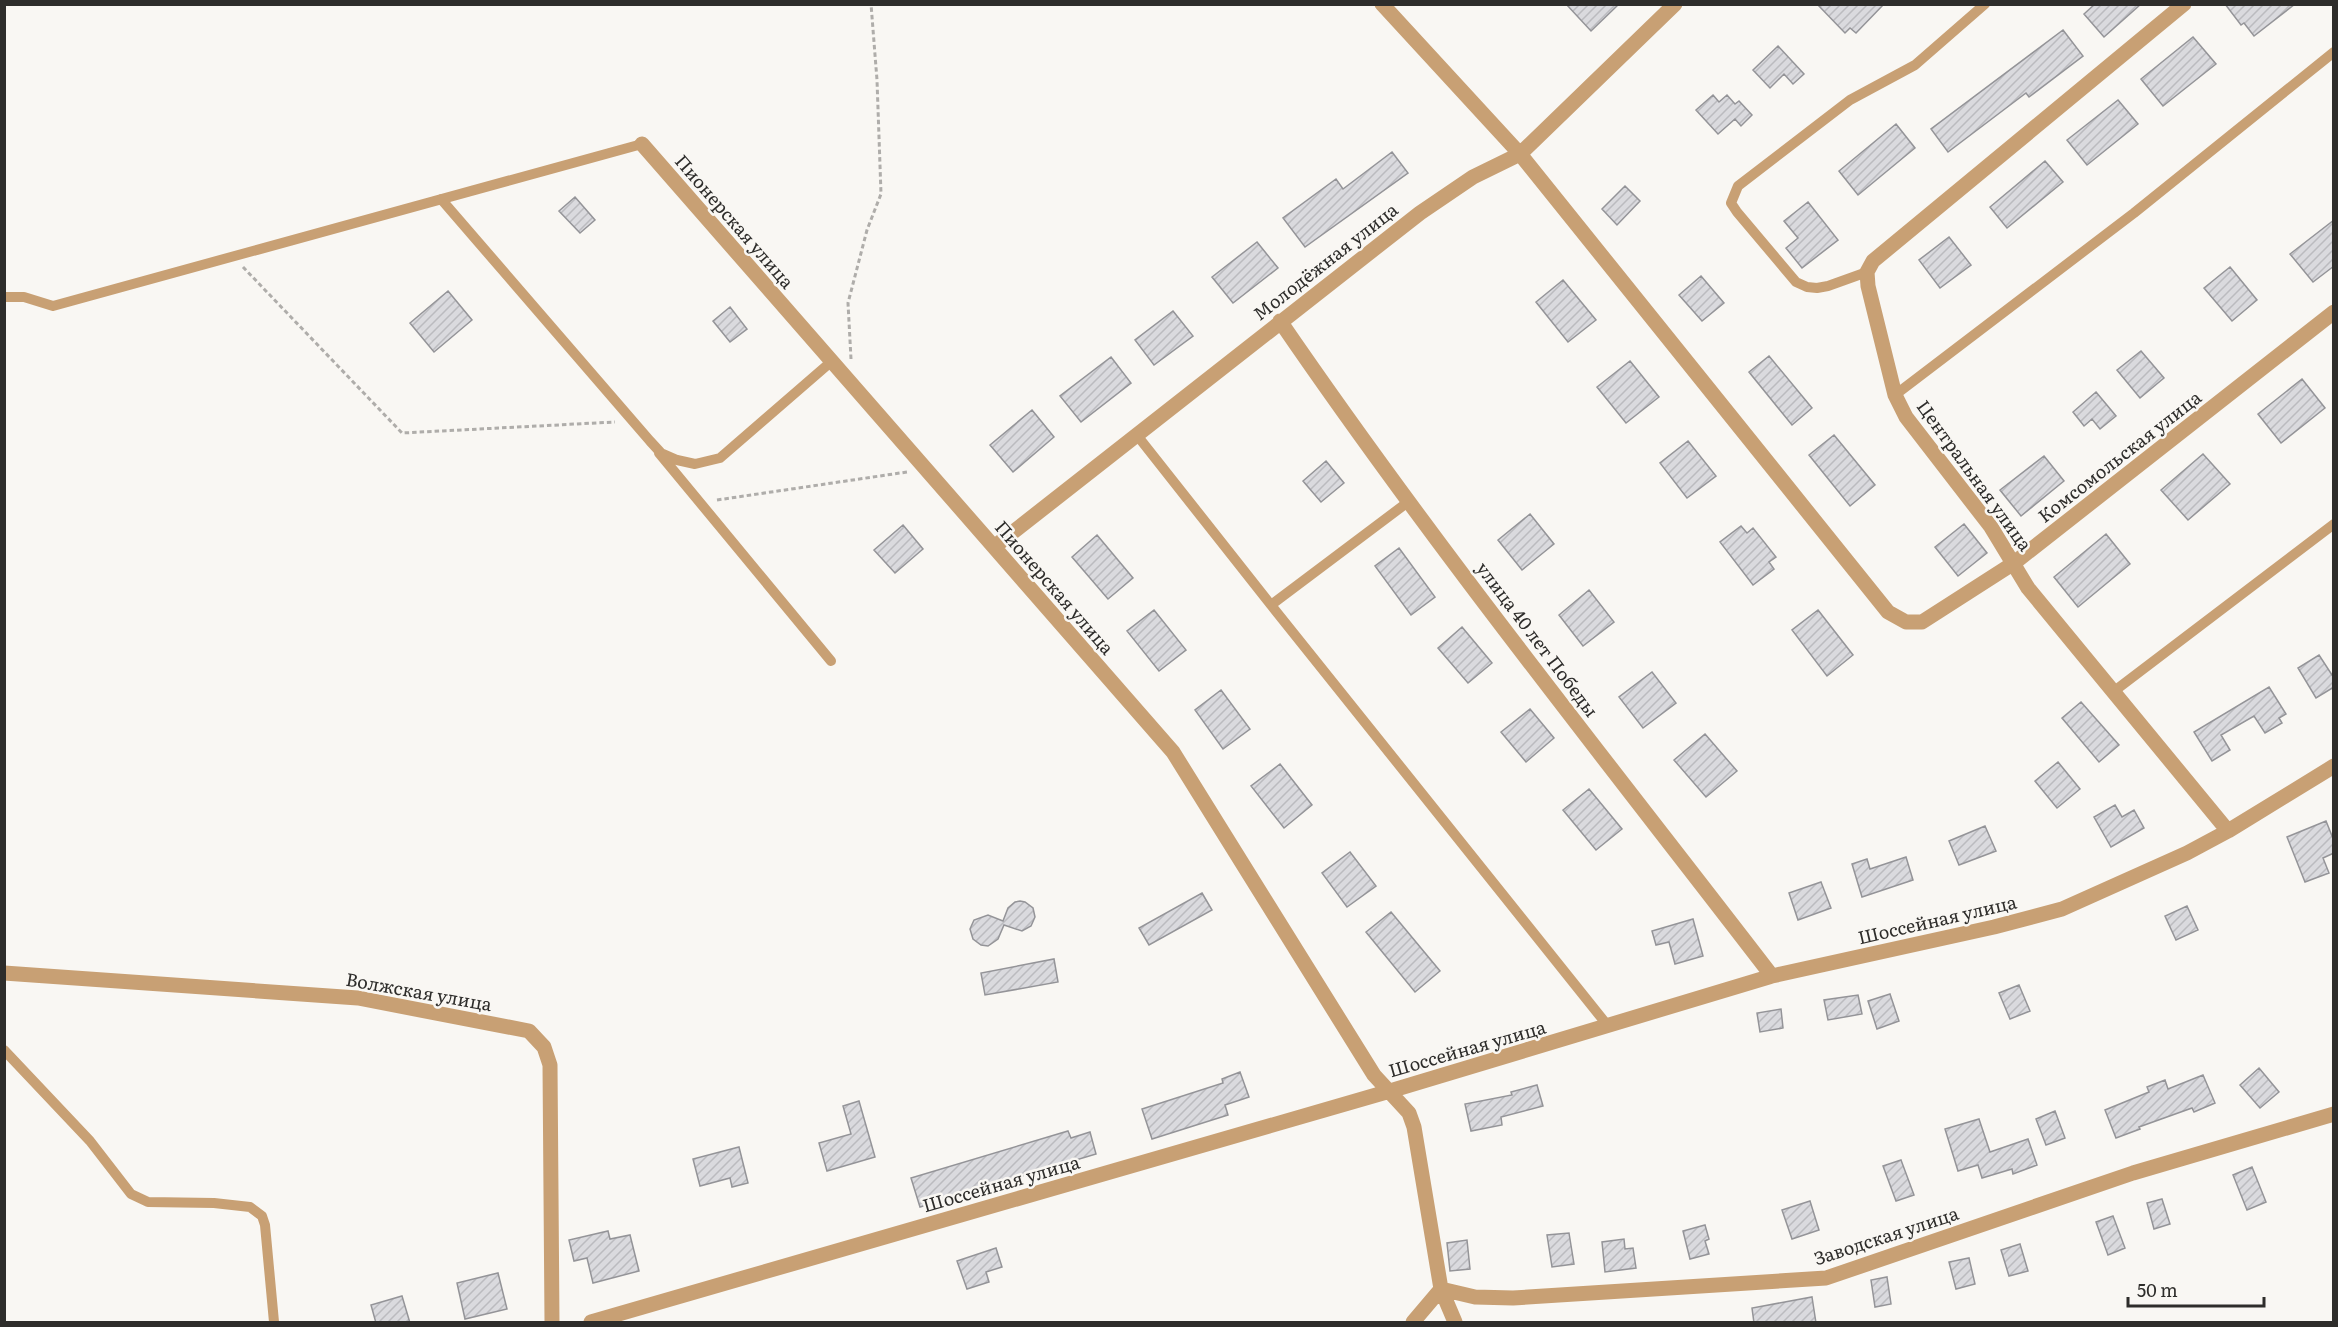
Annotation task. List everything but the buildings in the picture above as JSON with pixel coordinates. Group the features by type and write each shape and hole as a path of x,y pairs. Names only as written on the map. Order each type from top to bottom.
{"street":[{"path":"1382,4 1520,154"},
{"name":"Молодёжная улица","path":"994,547 1420,213 1473,177 1520,154 1675,4"},
{"path":"1867,272 1873,261 2184,4"},
{"name":"Пионерская улица","path":"642,144 1173,752 1374,1075 1409,1113 1414,1126 1441,1289 1455,1323"},
{"name":"Комсомольская улица","path":"1520,154 1888,612 1906,622 1922,622 2014,563 2334,312"},
{"name":"Центральная улица","path":"1867,272 1868,286 1895,394 1906,417 1991,526 2028,588 2228,831"},
{"name":"улица 40 лет Победы","path":"1280,321 1338,407 1408,502 1772,976"},
{"name":"Шоссейная улица","path":"591,1323 1390,1091 1772,976 1994,927 2062,909 2187,853 2228,831 2334,766"},
{"name":"Волжская улица","path":"4,973 358,998 529,1031 544,1047 550,1065 552,1323"},
{"name":"Заводская улица","path":"1441,1289 1474,1297 1514,1298 1826,1278 2133,1173 2334,1114"},
{"path":"1413,1323 1441,1289"}],"lane":[{"path":"1867,272 1817,288 1796,282 1737,212 1731,203 1733,194 1738,186 1850,100 1915,65 1985,4"},
{"path":"1895,394 2134,213 2334,52"},
{"path":"4,297 24,297 53,306 642,144"},
{"path":"441,200 650,441 661,453 677,460 695,464 720,458 832,362"},
{"path":"1136,434 1608,1026"},
{"path":"650,441 831,661"},
{"path":"1271,605 1408,502"},
{"path":"2113,692 2334,524"},
{"path":"4,1050 90,1141 131,1194 148,1202 214,1203 250,1208 262,1216 265,1225 274,1323"}],"path":[{"path":"852,385 848,303 867,230 881,194 877,80 871,4"},
{"path":"234,257 402,433 632,421"},
{"path":"701,503 926,469"}]}
